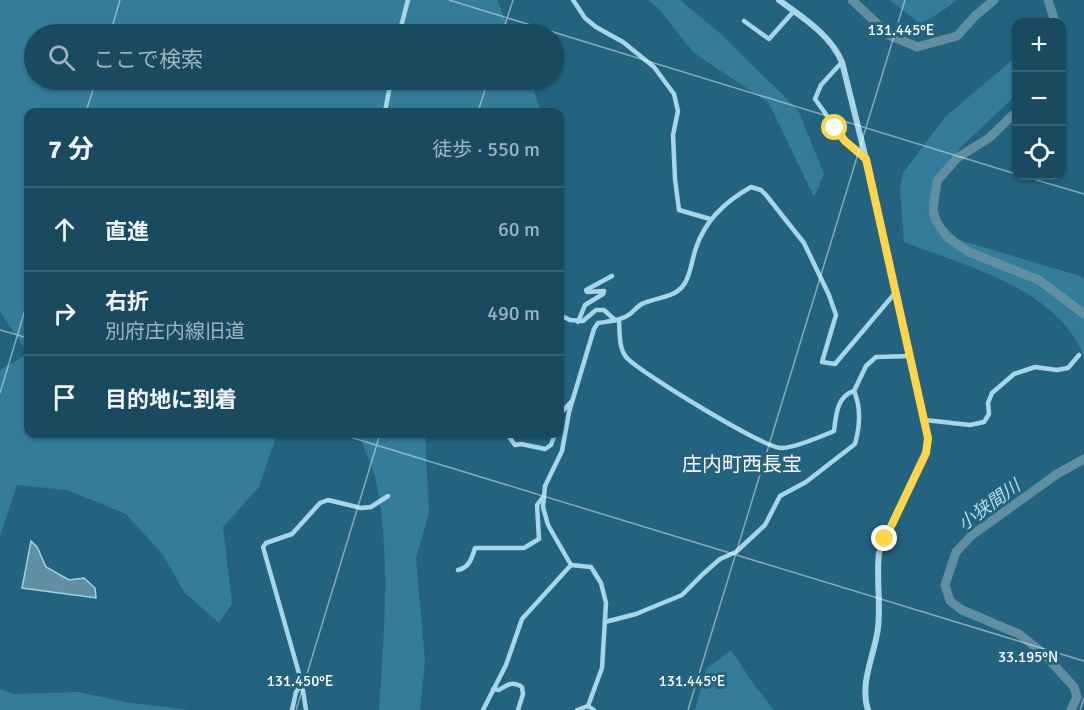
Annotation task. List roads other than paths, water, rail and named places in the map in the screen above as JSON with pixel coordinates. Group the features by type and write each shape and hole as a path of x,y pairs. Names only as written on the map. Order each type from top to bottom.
{"street":[{"path":"402,24 408,0"},
{"path":"573,0 585,18 623,42 654,67 674,94 678,111 673,135 679,210 710,219"},
{"path":"779,0 836,46 842,62 928,438 926,453 879,553 877,568 880,607 867,681 868,710"},
{"path":"744,21 769,39 794,11"},
{"path":"842,62 821,86 815,99 845,141 866,159"},
{"path":"386,108 389,90"},
{"path":"571,566 548,525 543,507 544,494 545,486 562,451 569,412 594,329 598,323 628,316 642,303 664,298 678,291 685,284 704,228 710,219 739,194 751,187 761,190 804,243 834,306 836,315 822,362 835,364 895,293"},
{"path":"578,322 585,305 603,294 604,291 587,292 586,290 612,276"},
{"path":"564,317 578,322 583,321 596,310 604,310 617,320 621,345 626,358 742,431 781,448 812,440 834,431 840,400 854,390 866,366 876,357 911,356"},
{"path":"925,420 970,425 984,422 989,414 988,403 992,393 1014,374 1035,367 1057,370 1068,368 1079,355"},
{"path":"605,622 636,614 681,595 720,559 736,552 765,525 780,496 806,482 855,444 859,405 854,390"},
{"path":"564,409 574,398"},
{"path":"510,438 515,445 545,449 551,445 554,438"},
{"path":"458,570 464,569 472,559 475,548 524,548 539,539 537,505 544,494"},
{"path":"306,710 302,684 263,548 266,543 292,534 320,503 328,500 361,508 371,507 388,496"},
{"path":"571,566 591,567 601,583 606,603 601,653 602,668 588,706 577,710"},
{"path":"483,710 506,665 522,619 571,566"},
{"path":"493,689 499,690 507,684 516,683 522,687 523,694 518,710"},
{"path":"292,710 296,692 302,684"},
{"path":"588,706 594,710"}],"waterway":[{"name":"小狭間川","path":"852,0 889,35 917,47 957,36 994,0"},
{"name":"小狭間川","path":"1048,0 1054,18"},
{"name":"小狭間川","path":"1012,116 989,138 957,158 937,181 933,210 936,221 947,237 969,252 1039,280 1084,314"},
{"name":"小狭間川","path":"1071,710 1077,697 1074,687 1044,654 1019,634 962,610 950,601 945,585 956,552 972,535 1057,474 1084,459"}],"district":[{"name":"庄内町西長宝","path":"742,464"}]}
